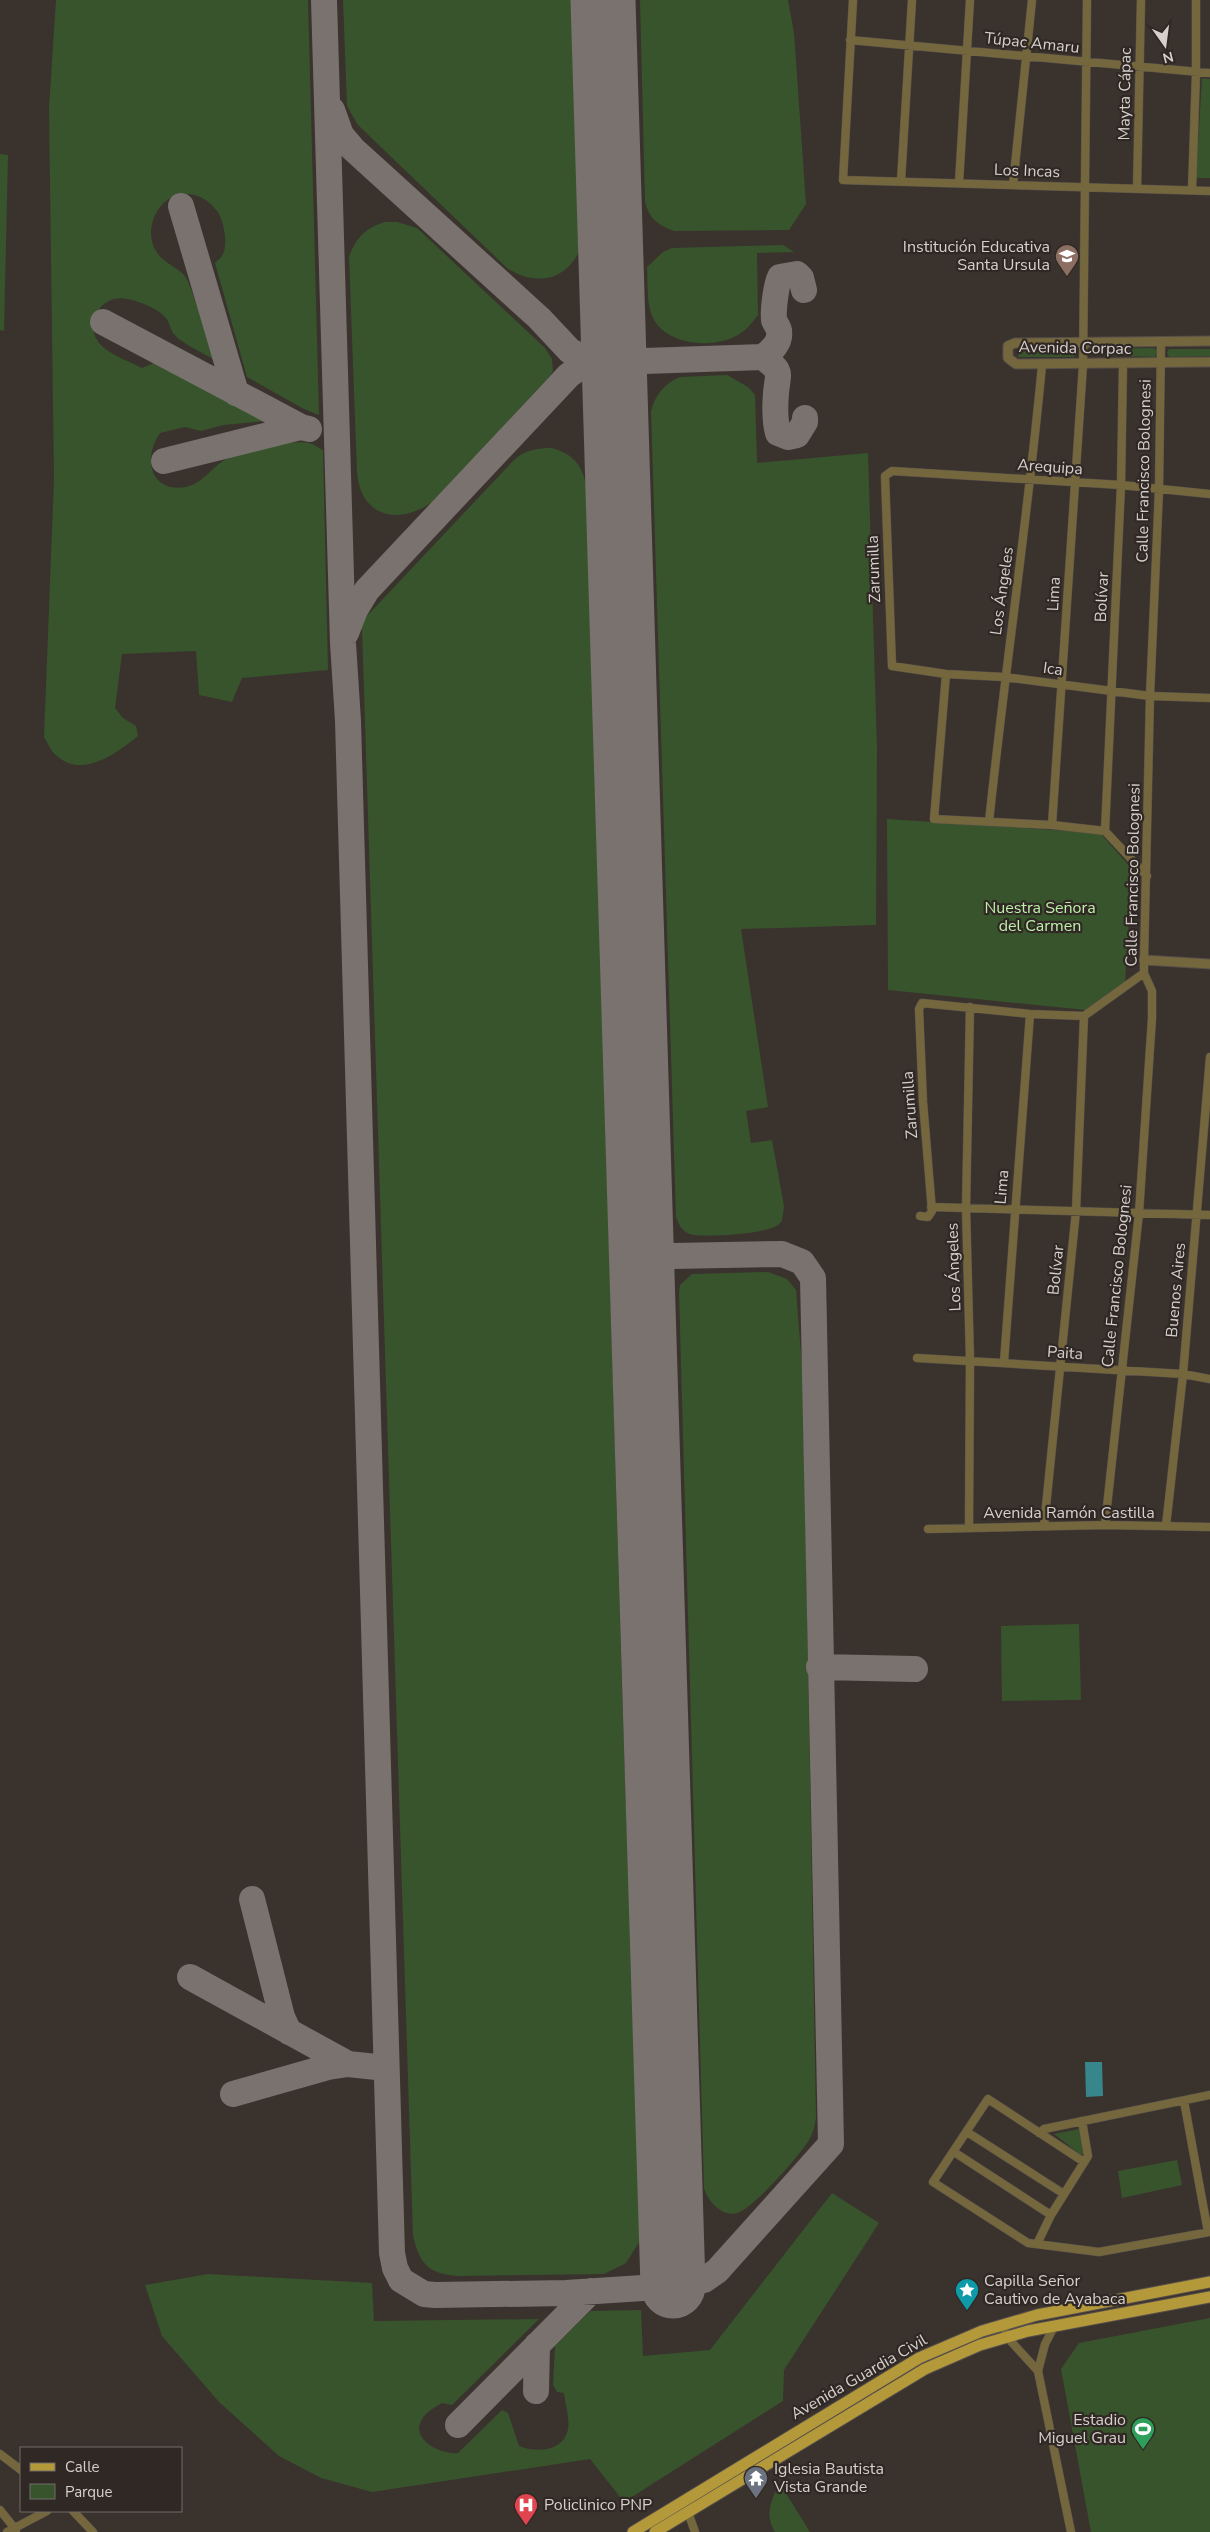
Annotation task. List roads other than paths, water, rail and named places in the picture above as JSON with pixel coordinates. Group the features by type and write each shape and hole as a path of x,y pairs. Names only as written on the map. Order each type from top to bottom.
{"main road":[{"name":"Avenida Guardia Civil","path":"655,2532 919,2358 982,2330 1037,2315 1210,2282"},
{"name":"Avenida Guardia Civil","path":"632,2532 925,2369 980,2345 1055,2325 1210,2297"}],"street":[{"path":"850,40 853,0"},
{"path":"901,182 912,0"},
{"path":"959,183 970,0"},
{"path":"1013,185 1032,0"},
{"name":"Lima","path":"1052,825 1083,365 1087,0"},
{"name":"Mayta Cápac","path":"1137,189 1141,0"},
{"path":"1192,190 1196,73 1196,0"},
{"name":"Túpac Amaru","path":"850,40 1210,73"},
{"name":"Los Incas","path":"850,40 843,180 1210,191"},
{"name":"Avenida Corpac","path":"1210,341 1015,344 1008,346 1006,354 1012,363 1042,365 1210,362"},
{"name":"Calle Francisco Bolognesi","path":"1105,1525 1139,1213 1152,1018 1152,992 1144,973 1144,960 1150,696 1159,490 1161,343"},
{"name":"Bolívar","path":"1105,831 1121,485 1123,364"},
{"name":"Los Ángeles","path":"989,822 1004,677 1031,479 1042,365"},
{"name":"Arequipa","path":"888,472 1121,485 1210,494"},
{"name":"Zarumilla","path":"888,472 885,476 892,666"},
{"name":"Ica","path":"892,666 946,674 1004,677 1150,696 1210,698"},
{"path":"946,674 933,818 1052,825 1105,831 1147,876"},
{"path":"1144,960 1210,964"},
{"path":"970,1007 1030,1014 1084,1016 1144,973"},
{"name":"Zarumilla","path":"932,1207 923,1102 919,1009 922,1002 970,1007"},
{"name":"Los Ángeles","path":"969,1527 970,1360 966,1208 970,1007"},
{"name":"Lima","path":"1004,1362 1030,1014"},
{"name":"Bolívar","path":"1044,1526 1076,1211 1084,1016"},
{"name":"Buenos Aires","path":"1166,1526 1183,1374 1210,1057"},
{"path":"920,1216 930,1216 932,1207 1210,1215"},
{"name":"Paita","path":"917,1358 1183,1374 1210,1379"},
{"name":"Avenida Ramón Castilla","path":"928,1529 1105,1525 1210,1528"},
{"path":"1039,2133 1044,2130 1082,2121 1210,2095"},
{"path":"1084,2162 988,2099 933,2182 1028,2243 1099,2252 1209,2232 1184,2101"},
{"path":"1037,2244 1051,2215 1088,2156 1082,2121"},
{"path":"967,2132 1064,2194"},
{"path":"954,2152 1051,2215"},
{"path":"1003,2325 1007,2337 1038,2372"},
{"path":"1055,2325 1045,2344 1038,2372 1071,2532"},
{"path":"0,2454 20,2469"},
{"path":"0,2510 16,2530"},
{"path":"7,2532 16,2530 45,2512"},
{"path":"74,2512 93,2532"},
{"path":"688,2512 695,2532"}],"water":[{"path":"1085,2062 1102,2062 1103,2096 1086,2097"}],"place":[{"name":"Institución Educativa Santa Ursula","path":"1067,277"},
{"name":"Capilla Señor Cautivo de Ayabaca","path":"967,2311"},
{"name":"Estadio Miguel Grau","path":"1143,2450"},
{"name":"Iglesia Bautista Vista Grande","path":"756,2499"},
{"name":"Policlinico PNP","path":"526,2526"}],"park label":[{"name":"Nuestra Señora del Carmen","path":"1040,917"}]}
